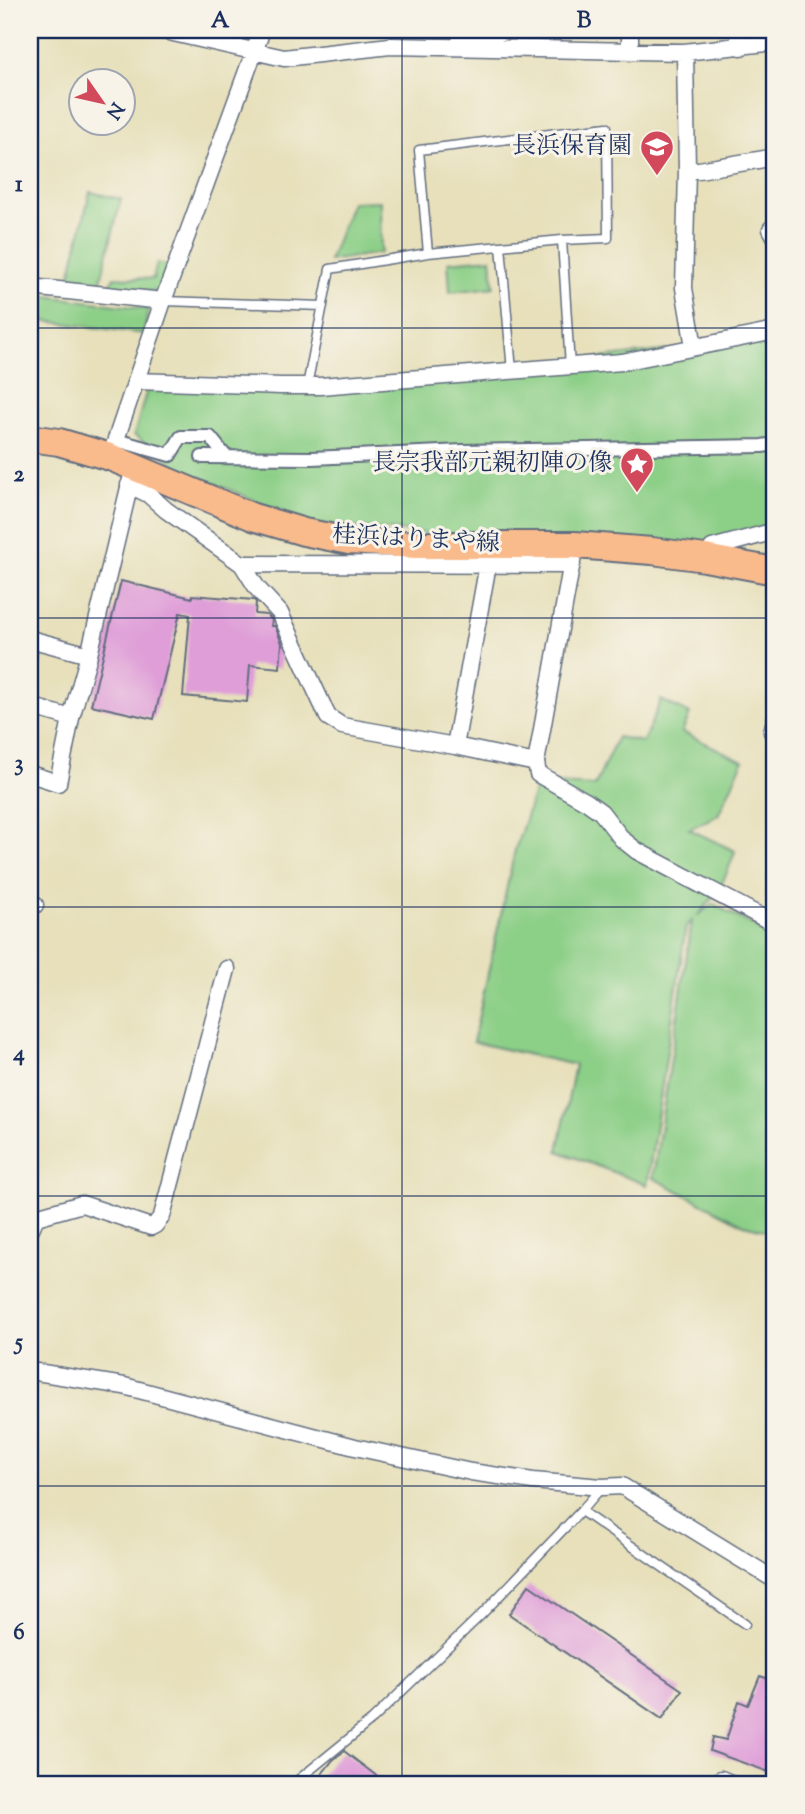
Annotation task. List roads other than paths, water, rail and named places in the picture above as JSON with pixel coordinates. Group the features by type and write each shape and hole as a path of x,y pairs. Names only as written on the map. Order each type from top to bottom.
{"main road":[{"name":"桂浜はりまや線","path":"30,438 59,442 122,462 253,517 304,532 349,541 573,555 652,551 775,571"}],"street":[{"path":"160,30 284,58 390,46 685,52 775,42"},
{"path":"30,774 58,783 71,718 89,655 137,381 163,301 262,30"},
{"path":"438,46 512,30"},
{"path":"630,30 630,52"},
{"path":"737,30 741,47"},
{"path":"685,52 687,170 684,288 694,347"},
{"path":"687,170 775,157"},
{"path":"30,287 163,301"},
{"path":"137,381 307,386 570,367 622,362 775,331"},
{"path":"122,462 170,455 181,437 210,437 226,457"},
{"path":"202,457 312,458 775,444"},
{"path":"122,462 148,494 166,510 242,564 257,588 280,613 328,717 342,726 536,763"},
{"path":"705,558 712,548 775,531"},
{"path":"242,564 488,564 573,555 536,763 538,774 601,812 622,839 637,851 775,924"},
{"path":"455,746 488,564"},
{"path":"30,639 89,655"},
{"path":"30,706 71,718"},
{"path":"775,720 772,732 775,733"},
{"path":"30,1231 36,1217 82,1204 151,1227 159,1221 226,969"},
{"path":"30,1371 124,1386 355,1447 471,1472 533,1481 621,1486 775,1580"}],"lane":[{"path":"307,386 330,269 428,253 608,238 607,127 419,150 428,253"},
{"path":"562,240 570,367"},
{"path":"501,246 512,371"},
{"path":"163,301 323,306"},
{"path":"293,1784 383,1709 484,1613 602,1487"},
{"path":"581,1511 745,1624"}],"place":[{"name":"長浜保育園","path":"657,177"},
{"name":"長宗我部元親初陣の像","path":"637,494"}]}
